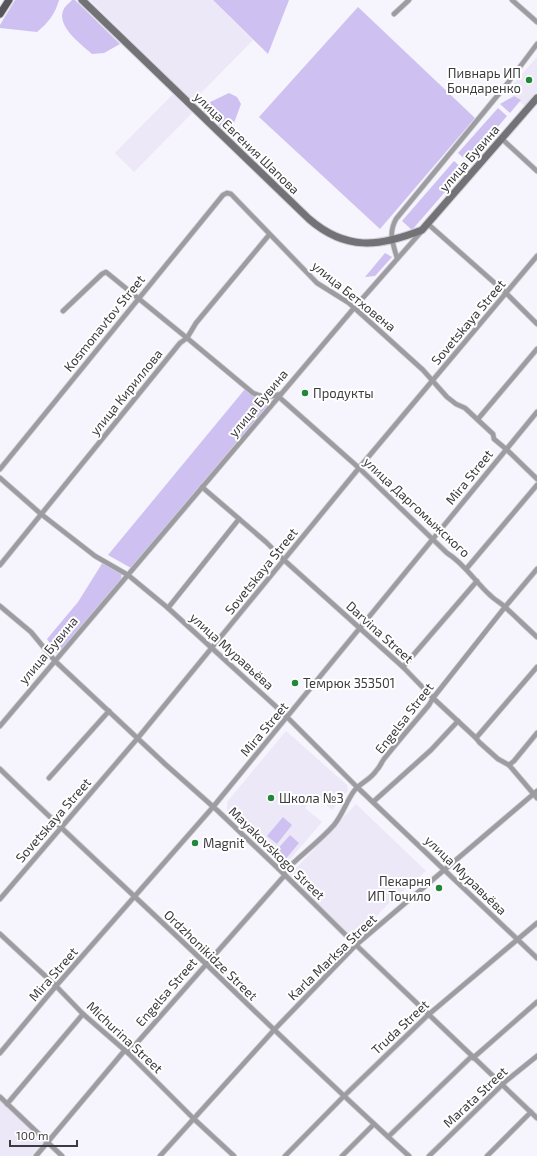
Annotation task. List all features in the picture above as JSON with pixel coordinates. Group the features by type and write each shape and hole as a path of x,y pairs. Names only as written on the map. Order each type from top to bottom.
{"main road":[{"path":"0,14 9,0"}],"street":[{"name":"улица Евгения Шапова","path":"82,0 316,225 326,232 348,241 373,244 391,241 422,230"},
{"path":"394,14 409,0"},
{"path":"512,0 537,22"},
{"name":"улица Бувина","path":"391,241 391,232 396,219 448,153 507,84 537,44"},
{"name":"улица Бувина","path":"0,726 354,308 537,98"},
{"path":"502,139 537,171"},
{"name":"улица Бетховена","path":"227,193 231,194 317,283 354,308 423,370 447,397 465,408 493,434 494,439 537,479"},
{"name":"Kosmonavtov Street","path":"0,468 223,195 227,193"},
{"path":"428,224 506,293 537,324"},
{"name":"улица Кириллова","path":"0,565 180,343 187,338 196,323 269,235"},
{"path":"391,241 397,258"},
{"name":"Sovetskaya Street","path":"0,899 138,739 432,380 537,256"},
{"path":"63,311 102,274 106,272 253,393 261,397 280,396"},
{"path":"478,420 537,349"},
{"name":"улица Даргомыжского","path":"280,396 360,468 447,553 467,568 490,595 537,637"},
{"name":"Mira Street","path":"0,1052 213,807 537,412"},
{"name":"улица Муравьёва","path":"0,478 95,556 128,575 168,608 287,718 357,787 537,958"},
{"path":"467,568 537,485"},
{"name":"Darvina Street","path":"202,487 266,542 403,667 479,742 498,759 509,765 536,794"},
{"path":"168,608 239,519"},
{"name":"Engelsa Street","path":"36,1156 127,1051 206,964 293,862 315,845 334,824 346,808 353,792 361,783 376,773 383,761 537,569"},
{"path":"403,667 477,581"},
{"name":"Mayakovskogo Street","path":"0,606 31,632 55,661 284,874 428,1015 537,1118"},
{"path":"476,738 537,667"},
{"path":"49,778 109,711"},
{"path":"373,802 431,750 458,721"},
{"path":"509,765 537,733"},
{"name":"Ordzhonikidze Street","path":"0,768 61,828 409,1156"},
{"name":"Karla Marksa Street","path":"160,1156 274,1030 356,945 536,794"},
{"name":"Truda Street","path":"285,1156 344,1096 428,1015 537,923"},
{"name":"Michurina Street","path":"0,934 56,986 83,1014 127,1051 194,1119 234,1156"},
{"path":"388,1137 472,1057 537,1002"},
{"path":"7,1104 83,1014"},
{"name":"Marata Street","path":"429,1156 502,1085 537,1056"},
{"path":"0,1097 62,1156"},
{"path":"487,1156 531,1112"},
{"path":"342,1156 374,1124"}],"shaded area":[{"path":"15,0 59,0 51,18 37,32 0,28 0,25"},
{"path":"72,0 75,0 120,44 104,53 92,54 81,45 65,27 63,20 62,13 65,7"},
{"path":"90,0 213,0 253,40 193,101"},
{"path":"213,0 289,0 268,54"},
{"path":"358,7 475,118 380,229 259,117"},
{"path":"537,57 537,92 525,106 507,91"},
{"path":"229,93 237,97 241,104 231,131 225,131 204,111 204,105"},
{"path":"173,94 192,113 134,172 115,153"},
{"path":"514,96 521,100 510,113 500,104"},
{"path":"498,108 507,116 468,162 458,153"},
{"path":"454,161 464,170 412,230 402,221"},
{"path":"385,253 392,257 375,276 365,277"},
{"path":"245,389 268,405 131,568 108,555"},
{"path":"103,562 122,573 121,579 61,650 56,653 47,639 78,602"},
{"name":"Школа №3","path":"286,731 347,785 348,791 332,810 315,795 305,808 322,822 285,865 227,811 227,802"},
{"path":"356,804 426,871 388,904 355,939 289,876"},
{"path":"283,817 292,825 277,844 267,836"},
{"path":"290,835 299,843 284,861 274,853"},
{"path":"0,1100 45,1142 34,1156 0,1156"}],"place":[{"name":"Пивнарь ИП Бондаренко","path":"529,80"},
{"name":"Продукты","path":"305,393"},
{"name":"Темрюк 353501","path":"295,683"},
{"name":"Школа №3","path":"271,798"},
{"name":"Magnit","path":"195,843"},
{"name":"Пекарня ИП Точило","path":"439,888"}]}
